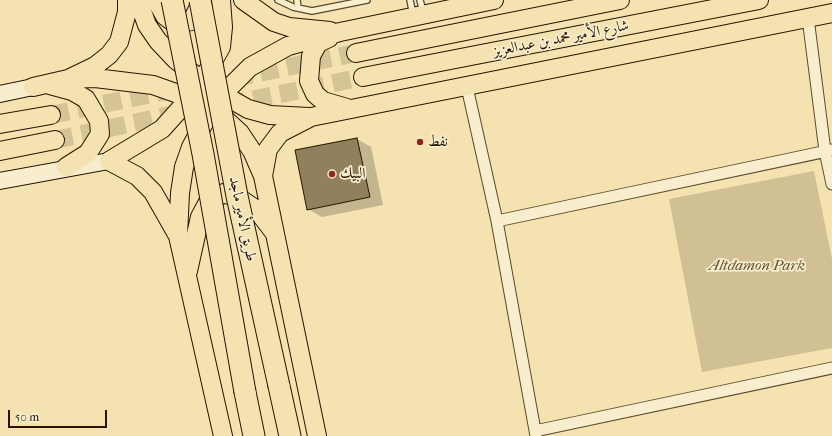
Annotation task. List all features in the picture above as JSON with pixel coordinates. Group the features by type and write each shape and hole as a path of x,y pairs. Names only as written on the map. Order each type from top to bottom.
{"highway":[{"name":"طريق الأمير ماجد","path":"172,0 203,154 254,436"},
{"name":"طريق الأمير ماجد","path":"201,0 236,189 290,436"}],"main road":[{"path":"68,79 95,66 109,55 119,42 127,12 127,0"},
{"path":"138,0 147,25 158,41 176,60 202,81 252,150 263,176 317,436"},
{"path":"156,0 165,16 174,22 192,21 201,0"},
{"path":"0,180 109,161 162,129 197,90 221,47 223,27 221,0"},
{"path":"243,0 274,22 290,27 340,32"},
{"path":"223,436 178,236 180,193 184,167 191,147 218,103 250,67 288,46 340,32 417,8 494,0"},
{"name":"شارع الأمير محمد بن عبدالعزيز","path":"356,53 620,0"},
{"name":"شارع الأمير محمد بن عبدالعزيز","path":"363,77 759,0"},
{"path":"0,94 68,79 95,78 152,85 201,102 218,103 270,115 311,117 832,13"},
{"path":"340,32 318,43 311,56 309,81 315,94 323,101 349,109"},
{"path":"40,85 72,91 86,99 99,121 100,134 88,153 66,168"},
{"path":"0,124 51,115"},
{"path":"263,176 268,149 280,133 311,117"},
{"path":"0,151 54,140"},
{"path":"109,161 137,176 152,192 178,236"},
{"path":"186,277 200,217 208,202 224,193 242,200 257,210 275,233"}],"street":[{"path":"808,18 829,151 832,184"},
{"path":"467,87 497,220 535,434 832,368"},
{"path":"497,220 829,151"}],"lane":[{"path":"278,0 298,8 312,11 367,0"},
{"path":"297,0 298,8"}],"green space":[{"name":"Altdamon Park","path":"814,171 832,259 832,348 702,372 669,199"}],"building":[{"name":"البيك","path":"357,138 370,197 307,210 295,150"}],"tunnel":[{"path":"234,78 356,53"},
{"path":"227,105 363,77"},
{"path":"51,115 175,89"},
{"path":"55,140 184,112"}],"place":[{"name":"نفط","path":"420,142"},
{"name":"البيك","path":"332,174"}]}
